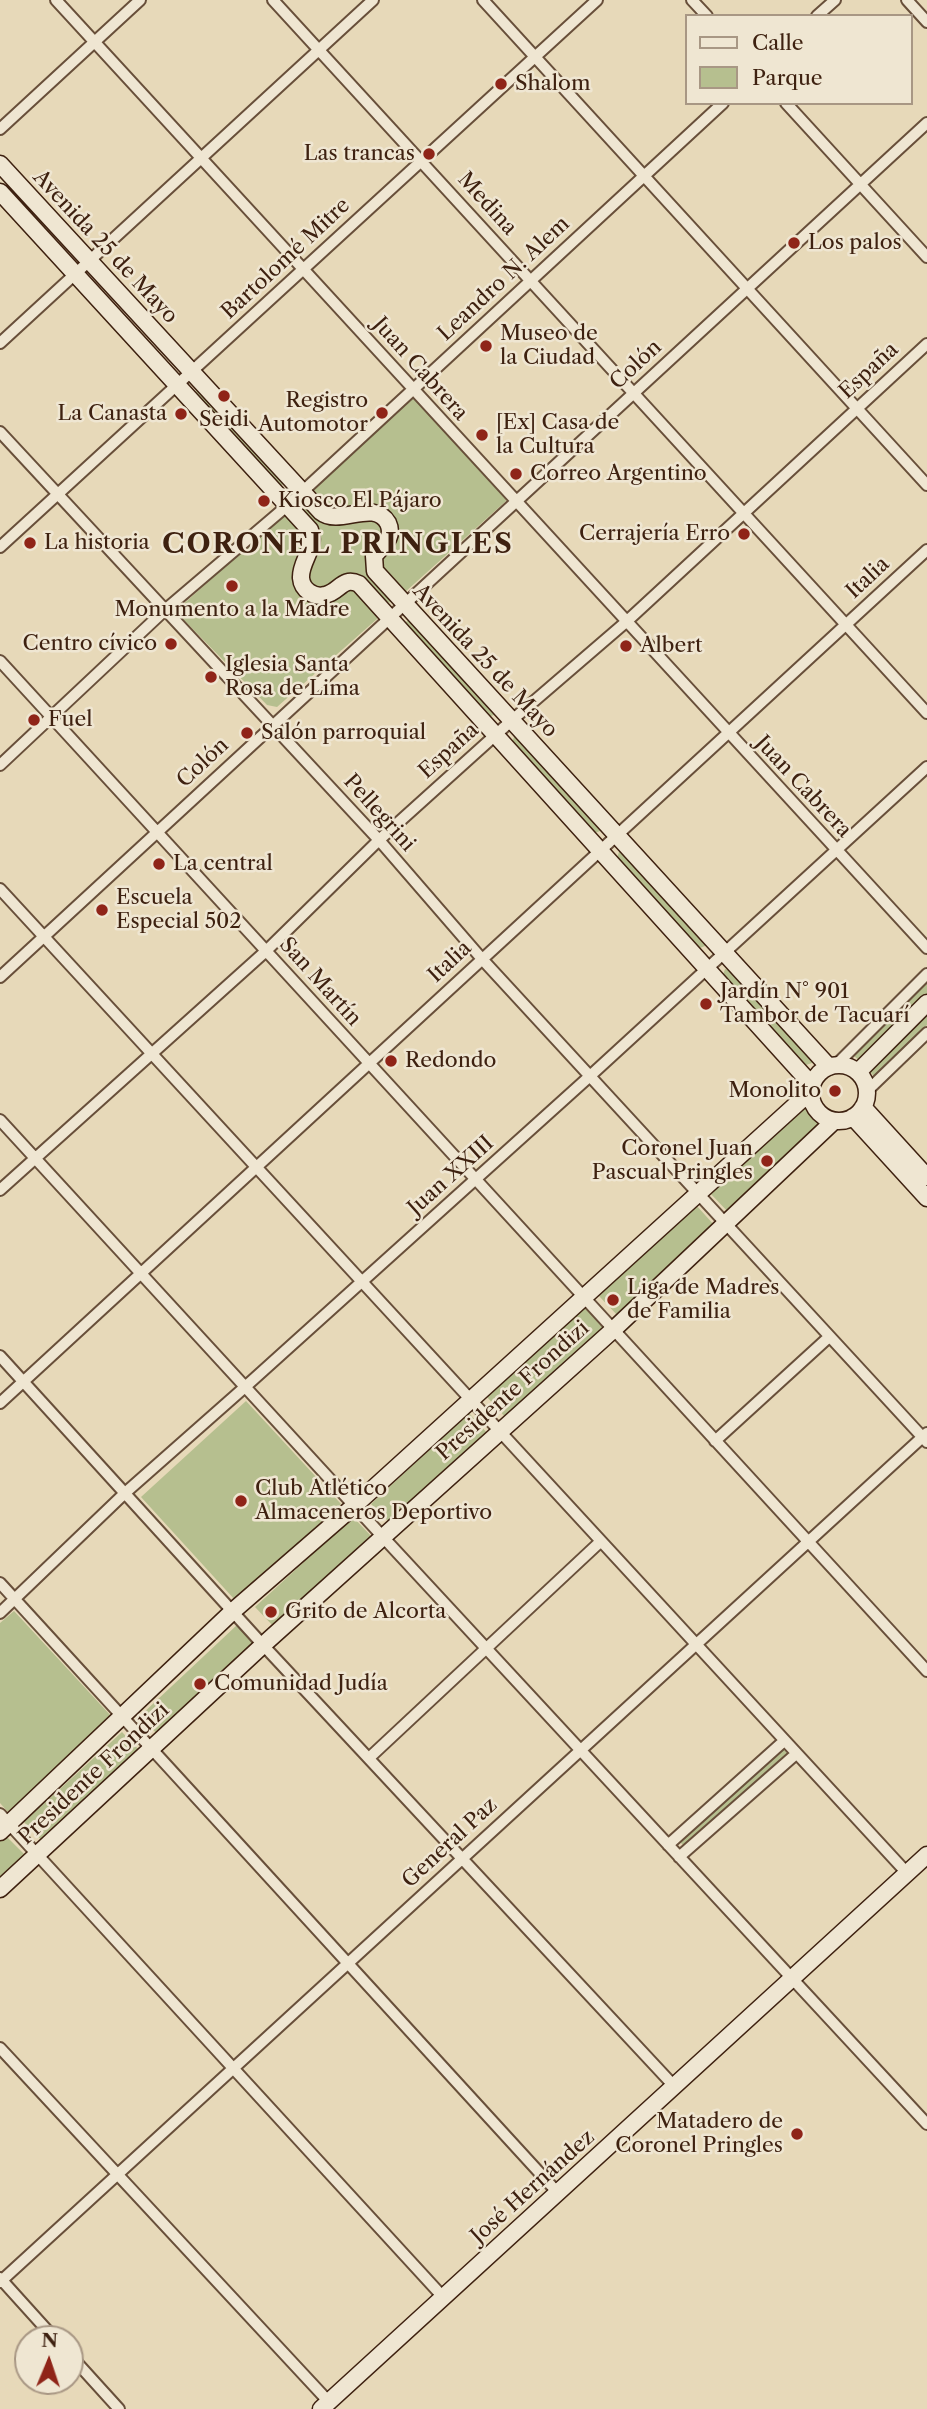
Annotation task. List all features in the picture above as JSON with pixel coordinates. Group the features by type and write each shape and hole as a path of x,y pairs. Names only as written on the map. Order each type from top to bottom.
{"main road":[{"name":"Avenida 25 de Mayo","path":"0,164 327,517 338,518 367,512 383,517 389,525 390,535 386,544 374,556 375,571 724,954 832,1066"},
{"name":"Avenida 25 de Mayo","path":"0,192 312,534 301,579 306,590 315,595 326,595 344,582 353,581 359,584 708,969 811,1088"},
{"path":"858,1072 927,1003"},
{"path":"861,1105 834,1121 819,1113 814,1107 811,1088 816,1077 832,1066 848,1066 858,1072 863,1078 861,1105 927,1198"},
{"name":"Presidente Frondizi","path":"3,1823 122,1717 233,1611 354,1506 698,1195 811,1088"},
{"path":"861,1105 927,1177"},
{"name":"Presidente Frondizi","path":"0,1889 263,1646 613,1330 834,1121"},
{"name":"José Hernández","path":"325,2406 927,1855"}],"street":[{"name":"Juan Cabrera","path":"56,0 927,948"},
{"path":"0,129 139,0"},
{"name":"Medina","path":"274,0 927,713"},
{"path":"0,343 373,0"},
{"path":"483,0 927,485"},
{"name":"Bartolomé Mitre","path":"0,547 597,0"},
{"path":"692,0 704,14"},
{"path":"819,14 835,0"},
{"path":"907,0 927,22"},
{"name":"Leandro N. Alem","path":"0,765 166,609 288,505 721,105"},
{"path":"788,105 927,257"},
{"name":"Colón","path":"0,977 927,123"},
{"name":"España","path":"0,1190 266,951 379,840 626,622 927,344"},
{"name":"Pellegrini","path":"0,432 379,840 482,959 698,1195 925,1437"},
{"name":"Italia","path":"0,1403 927,550"},
{"name":"San Martín","path":"0,661 927,1671"},
{"name":"Juan XXIII","path":"0,1613 125,1493 590,1076 927,767"},
{"path":"0,889 907,1873"},
{"path":"832,1066 927,974"},
{"path":"861,1105 927,1033"},
{"path":"0,1120 927,2124"},
{"path":"715,1441 829,1337"},
{"path":"0,1356 263,1646 674,2087"},
{"name":"General Paz","path":"1,2280 925,1437"},
{"path":"369,1758 600,1542"},
{"path":"0,1583 558,2193"},
{"path":"668,1845 783,1741"},
{"path":"679,1857 796,1754"},
{"path":"3,1823 38,1856 443,2297"},
{"path":"0,2048 325,2406"},
{"path":"1,2280 42,2325"},
{"path":"84,2370 119,2409"}],"green space":[{"path":"200,391 283,481 280,487 194,393"},
{"path":"413,398 418,400 506,501 404,593 378,565 394,523 334,516 311,492"},
{"path":"303,505 373,516 386,530 377,548 391,602 387,603 365,583 327,591 306,583 311,561 300,510"},
{"path":"281,517 289,517 307,532 304,593 351,585 378,615 377,619 277,707 267,705 180,616 180,607"},
{"path":"411,622 494,715 488,717 405,623"},
{"path":"514,737 601,828 600,831 595,833 512,743"},
{"path":"619,852 622,852 706,943 705,946 700,948 617,858"},
{"path":"725,969 729,970 812,1063 806,1065 723,975"},
{"path":"927,983 927,996 861,1062 854,1056"},
{"path":"927,1011 927,1025 875,1077 868,1070"},
{"path":"807,1102 826,1123 729,1213 710,1193"},
{"path":"696,1205 715,1226 618,1316 599,1296"},
{"path":"584,1307 604,1328 506,1418 487,1397"},
{"name":"Club Atlético Almaceneros Deportivo","path":"246,1401 341,1504 235,1600 141,1497"},
{"path":"469,1413 488,1434 391,1524 371,1504"},
{"path":"353,1517 372,1537 275,1628 255,1607"},
{"path":"14,1611 112,1717 8,1812 0,1803 0,1623"},
{"path":"237,1625 256,1646 159,1736 140,1716"},
{"path":"122,1732 141,1752 44,1843 24,1822"},
{"path":"782,1748 788,1754 684,1846 678,1840"},
{"path":"5,1835 25,1855 0,1878 0,1840"}],"place":[{"name":"Shalom","path":"501,84"},
{"name":"Las trancas","path":"429,154"},
{"name":"Los palos","path":"794,243"},
{"name":"Museo de la Ciudad","path":"486,346"},
{"name":"Seidi","path":"224,396"},
{"name":"Registro Automotor","path":"382,413"},
{"name":"La Canasta","path":"181,414"},
{"name":"[Ex] Casa de la Cultura","path":"482,435"},
{"name":"Correo Argentino","path":"516,474"},
{"name":"Kiosco El Pájaro","path":"264,501"},
{"name":"Cerrajería Erro","path":"744,534"},
{"name":"La historia","path":"30,543"},
{"name":"Monumento a la Madre","path":"232,586"},
{"name":"Centro cívico","path":"171,644"},
{"name":"Albert","path":"626,646"},
{"name":"Iglesia Santa Rosa de Lima","path":"211,677"},
{"name":"Fuel","path":"34,720"},
{"name":"Salón parroquial","path":"247,733"},
{"name":"La central","path":"159,864"},
{"name":"Escuela Especial 502","path":"102,910"},
{"name":"Jardín N° 901 Tambor de Tacuarí","path":"706,1004"},
{"name":"Redondo","path":"391,1061"},
{"name":"Monolito","path":"835,1091"},
{"name":"Coronel Juan Pascual Pringles","path":"767,1161"},
{"name":"Liga de Madres de Familia","path":"613,1300"},
{"name":"Club Atlético Almaceneros Deportivo","path":"241,1501"},
{"name":"Grito de Alcorta","path":"271,1612"},
{"name":"Comunidad Judía","path":"200,1684"},
{"name":"Matadero de Coronel Pringles","path":"797,2134"}],"district":[{"name":"CORONEL PRINGLES","path":"338,545"}]}
